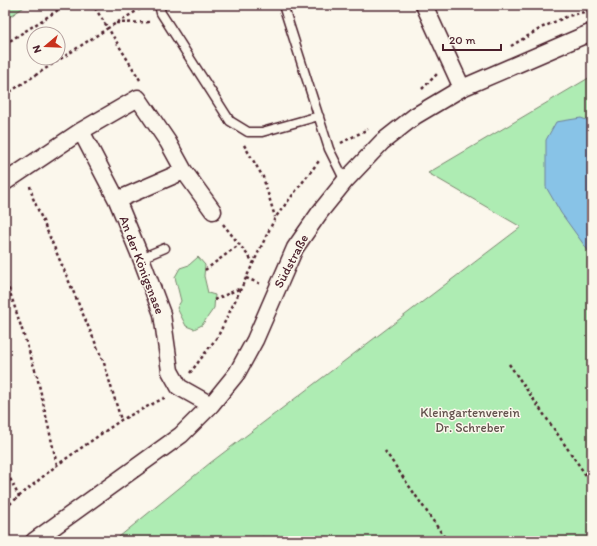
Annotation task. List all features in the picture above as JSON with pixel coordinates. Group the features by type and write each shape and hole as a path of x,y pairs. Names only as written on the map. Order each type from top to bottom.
{"street":[{"path":"424,5 462,88"},
{"name":"Südstraße","path":"34,541 181,435 211,405 236,373 255,340 295,248 320,212 345,181 382,142 409,121 462,88 592,32"},
{"path":"5,182 81,131 138,98 168,142 184,170 213,211"},
{"name":"An der Königsnase","path":"81,131 117,200 141,258 162,314 170,371 179,387"},
{"name":"An der Königsnase","path":"117,200 184,170"},
{"path":"179,387 211,405"}],"lane":[{"path":"159,5 161,13 230,121 248,132 262,132 319,116"},
{"path":"283,5 329,149 345,181"},
{"path":"141,258 164,248"}],"path":[{"path":"5,44 66,5"},
{"path":"93,5 144,87 138,98"},
{"path":"5,95 146,5"},
{"path":"116,23 150,22 168,24"},
{"path":"230,121 263,177 275,218"},
{"path":"5,508 57,465 121,420 171,395 179,387 218,336 275,218 329,149"},
{"path":"26,168 33,198 104,363 121,420"},
{"path":"213,211 254,263"},
{"path":"205,270 240,244"},
{"path":"5,277 37,376 57,465"},
{"path":"214,300 241,288"},
{"path":"509,364 592,484"},
{"path":"385,451 447,541"},
{"path":"5,468 19,497"},
{"path":"262,537 265,541"}],"green space":[{"path":"5,5 27,5 5,20"},
{"name":"Kleingartenverein Dr. Schreber","path":"592,76 592,541 114,541 210,463 521,227 428,173"},
{"path":"198,257 205,265 204,276 208,293 215,295 214,308 202,325 194,329 186,326 177,308 181,301 175,277 180,268 189,265"}],"water":[{"path":"581,118 592,122 592,256 561,213 546,187 546,140 556,122"}]}
